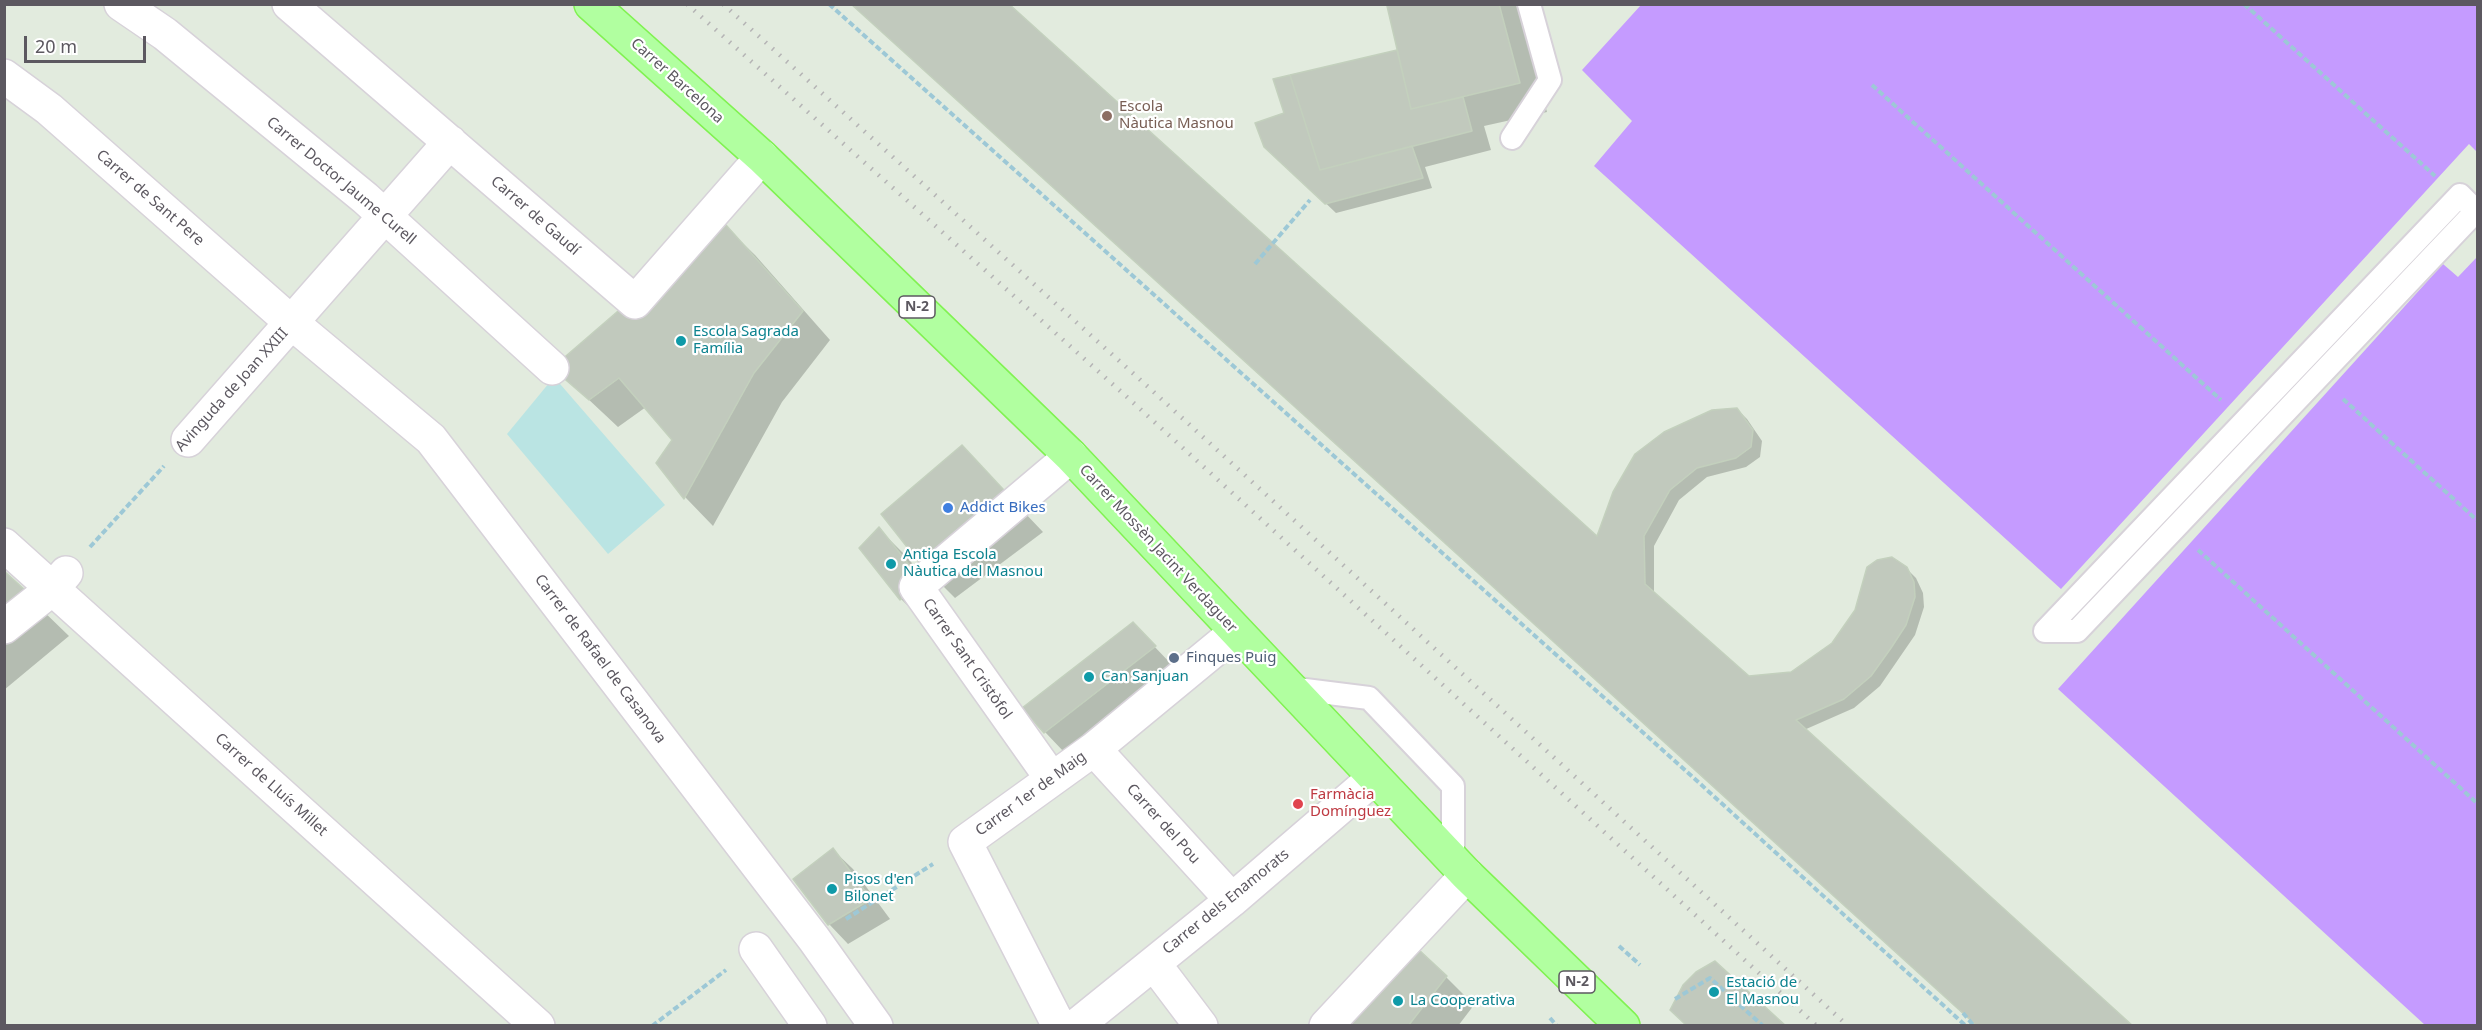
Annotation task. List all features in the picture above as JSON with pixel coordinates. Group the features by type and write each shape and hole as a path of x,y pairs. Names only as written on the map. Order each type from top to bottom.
{"main road":[{"name":"Carrer Barcelona","path":"591,4 762,157"},
{"name":"Carrer Mossèn Jacint Verdaguer","path":"762,157 1071,456 1460,868 1623,1026"}],"street":[{"name":"Carrer Doctor Jaume Curell","path":"121,4 165,34 386,216 552,368"},
{"name":"Carrer de Gaudí","path":"289,4 635,302 762,157"},
{"name":"Carrer de Sant Pere","path":"4,76 49,109 292,323"},
{"name":"Avinguda de Joan XXIII","path":"188,440 450,142"},
{"name":"Carrer de Rafael de Casanova","path":"292,323 431,439 814,939 876,1026"},
{"name":"Carrer Sant Cristòfol","path":"1052,779 916,587 1071,456"},
{"name":"Carrer de Lluís Millet","path":"4,545 60,580 538,1026"},
{"path":"4,627 60,580"},
{"name":"Carrer 1er de Maig","path":"965,842 1094,748 1236,632"},
{"name":"Carrer del Pou","path":"1094,748 1232,900"},
{"name":"Carrer dels Enamorats","path":"1076,1026 1232,900 1374,778"},
{"path":"965,842 1059,1026"},
{"path":"1326,1026 1460,868"},
{"path":"756,949 810,1026"},
{"path":"1161,973 1201,1026"}],"lane":[{"path":"1512,138 1550,80 1529,4"},
{"path":"2460,195 2476,211 2077,630 2045,631 2460,195"},
{"path":"1289,688 1369,698 1453,786 1460,868"}],"path":[{"path":"829,4 1696,780 1966,1026"},
{"path":"2244,4 2438,178"},
{"path":"1872,85 2229,406"},
{"path":"1256,264 1310,200"},
{"path":"2340,396 2478,521"},
{"name":"Avinguda de Joan XXIII","path":"60,580 188,440"},
{"path":"2191,544 2478,804"},
{"name":"Carrer 1er de Maig","path":"814,939 912,879 965,842"},
{"path":"1619,946 1640,965"},
{"path":"1675,999 1710,978 1763,1026"},
{"path":"1963,1013 1974,1026"},
{"path":"1550,1018 1557,1026"}],"shaded area":[{"path":"1641,5 2477,5 2477,152 2469,144 2061,589 1594,166 1632,121 1582,70"},
{"path":"2477,257 2477,1025 2425,1025 2058,689 2443,264 2458,277"},
{"path":"554,377 665,505 608,554 507,434"}],"building":[{"path":"851,4 1009,4 1597,536 1613,492 1635,454 1664,432 1712,410 1737,408 1753,430 1751,447 1736,458 1697,468 1670,490 1644,536 1645,584 1749,676 1791,672 1832,643 1855,610 1867,567 1877,560 1892,557 1907,567 1914,582 1915,597 1906,625 1871,676 1844,699 1796,720 2133,1026 1977,1026"},
{"path":"1393,4 1499,4 1520,83 1411,109 1387,6"},
{"path":"1397,50 1411,109 1463,97 1472,131 1320,170 1290,75"},
{"path":"1290,75 1320,170 1412,146 1423,178 1325,204 1264,147 1255,123 1284,113 1273,79"},
{"name":"Escola Sagrada Família","path":"726,225 803,311 754,373 684,499 656,463 672,440 619,378 589,400 552,368 625,305 634,314"},
{"name":"Addict Bikes","path":"962,445 1016,503 926,571 881,514"},
{"name":"Antiga Escola Nàutica del Masnou","path":"879,527 922,581 900,600 859,548"},
{"path":"4,571 25,590 4,607"},
{"name":"Can Sanjuan","path":"1133,622 1156,646 1044,733 1022,708"},
{"name":"Pisos d'en Bilonet","path":"833,848 871,899 828,925 793,879"},
{"name":"La Cooperativa","path":"1418,949 1447,976 1408,1026 1345,1026"},
{"name":"Estació de El Masnou","path":"1715,961 1786,1026 1687,1026 1670,1010 1683,985 1696,972"}],"railway":[{"path":"687,4 1127,397 1817,1026"},
{"path":"723,4 1146,385 1848,1026"}],"place":[{"name":"Escola Nàutica Masnou","path":"1107,116"},
{"name":"Escola Sagrada Família","path":"681,341"},
{"name":"Addict Bikes","path":"948,508"},
{"name":"Antiga Escola Nàutica del Masnou","path":"891,564"},
{"name":"Finques Puig","path":"1174,658"},
{"name":"Can Sanjuan","path":"1089,677"},
{"name":"Farmàcia Domínguez","path":"1298,804"},
{"name":"Pisos d'en Bilonet","path":"832,889"},
{"name":"Estació de El Masnou","path":"1714,992"},
{"name":"La Cooperativa","path":"1398,1001"}]}
